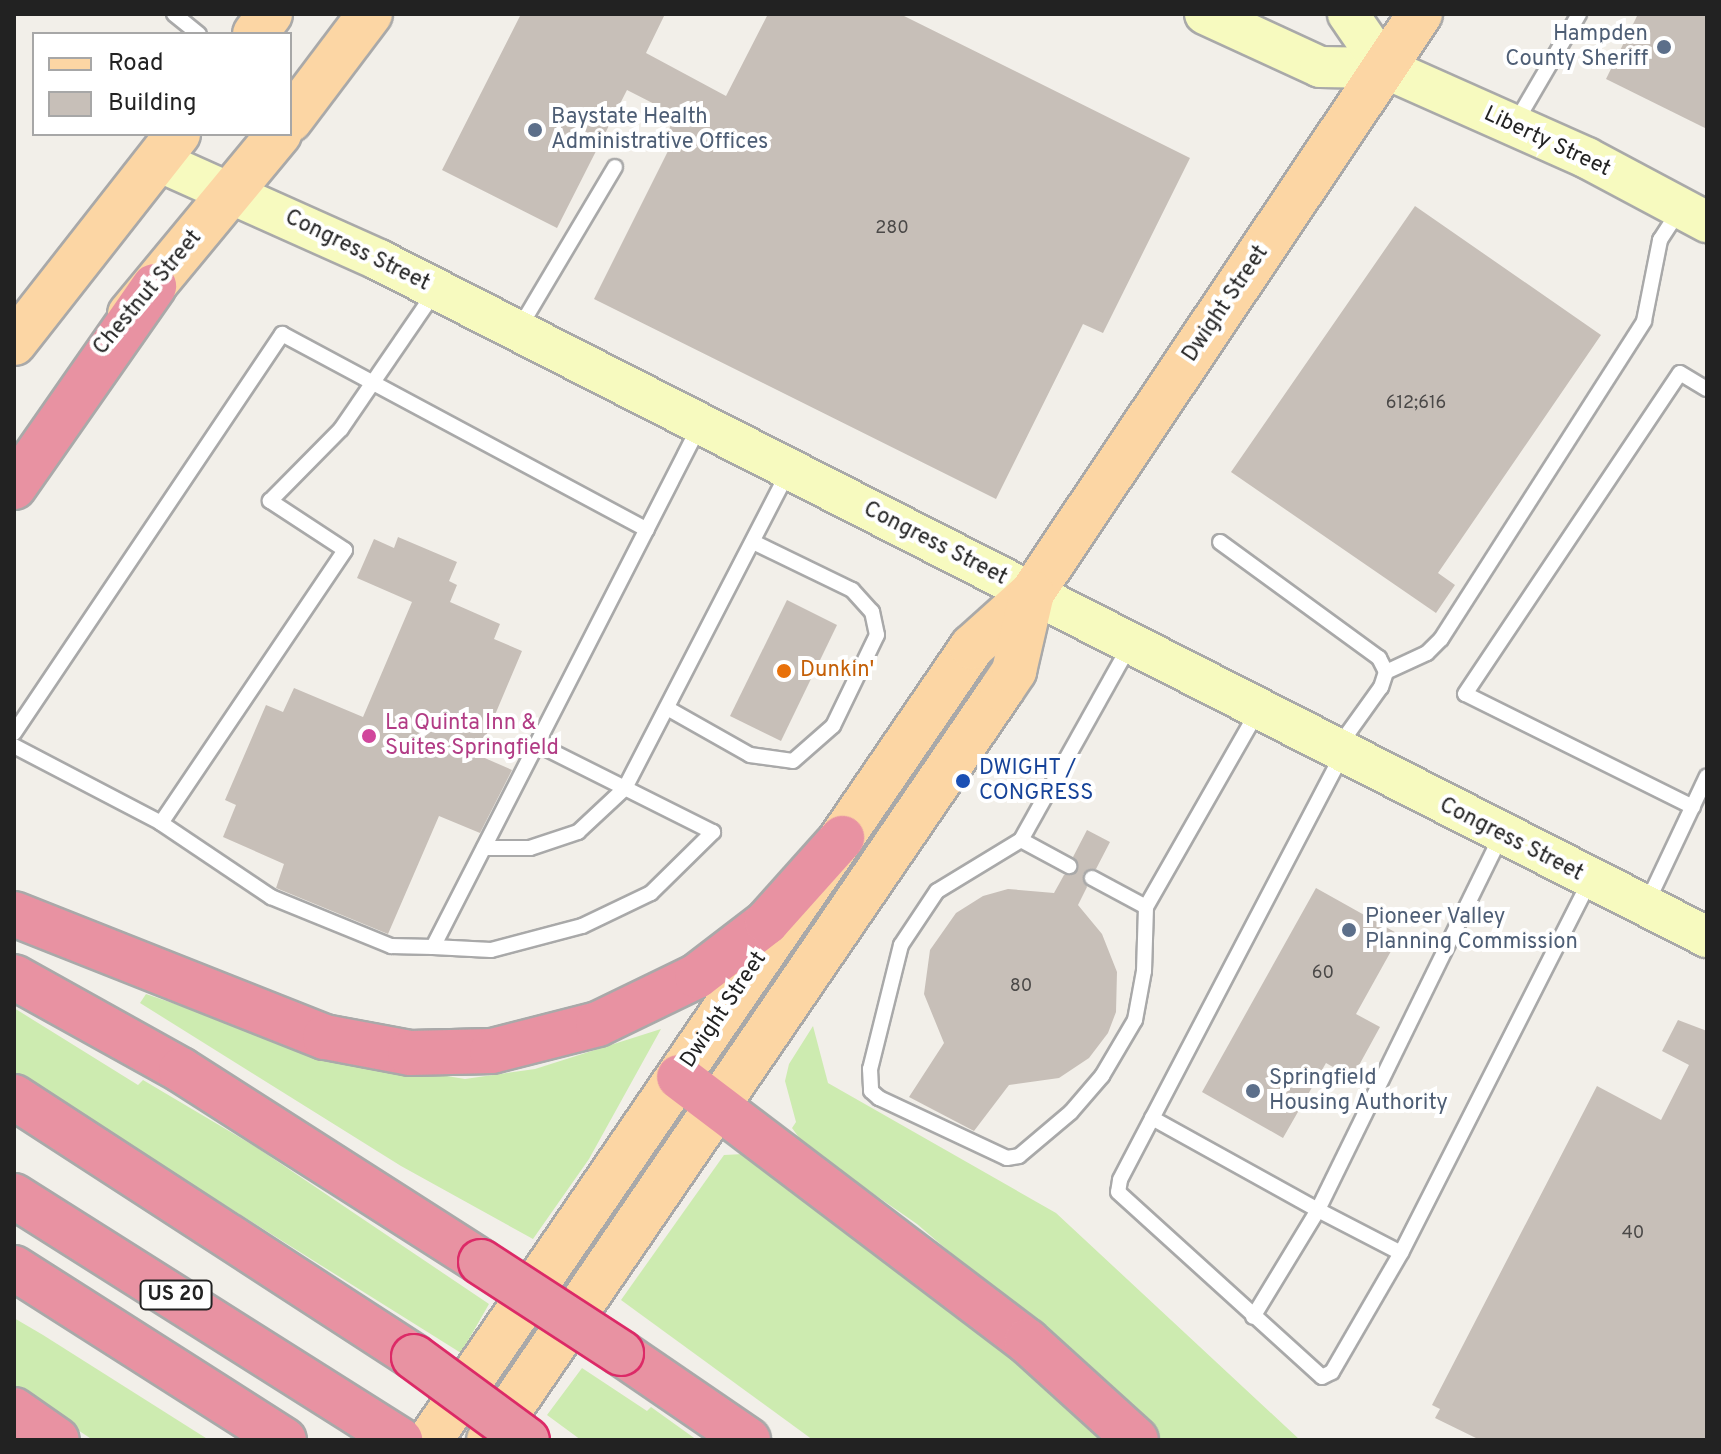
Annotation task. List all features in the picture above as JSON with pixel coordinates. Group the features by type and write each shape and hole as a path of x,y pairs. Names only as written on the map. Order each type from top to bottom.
{"highway":[{"path":"14,487 154,286"},
{"path":"14,914 325,1037 410,1053 492,1051 598,1024 697,976 767,922 842,838"},
{"path":"14,977 181,1070 621,1353 748,1440"},
{"path":"679,1077 1027,1341 1136,1440"},
{"path":"14,1097 414,1357 527,1440"},
{"name":"US 20","path":"14,1196 400,1440"},
{"name":"US 20","path":"14,1268 284,1440"},
{"path":"14,1410 57,1440"}],"main road":[{"path":"256,32 270,14"},
{"name":"Liberty Street","path":"1205,14 1320,67 1385,68 1514,126 1694,215"},
{"path":"1348,14 1385,68"},
{"name":"Dwight Street","path":"430,1440 972,647 1032,593 1420,14"},
{"path":"292,117 366,24"},
{"name":"Chestnut Street","path":"14,449 277,136"},
{"path":"14,343 168,147"},
{"name":"Congress Street","path":"168,147 232,192 436,290 1501,836 1707,937"},
{"name":"Dwight Street","path":"489,1440 1014,671 1032,593"}],"lane":[{"path":"174,14 196,32"},
{"path":"1514,126 1579,14"},
{"path":"517,331 615,167"},
{"path":"1386,672 1427,653 1441,639 1644,321 1660,240 1694,215"},
{"path":"161,823 345,550 270,501 341,429 376,384 436,290"},
{"path":"14,733 282,334 647,530"},
{"path":"1693,807 1465,694 1680,373 1707,389"},
{"path":"433,947 700,424"},
{"path":"484,848 530,848 578,832 625,788 789,470"},
{"path":"667,708 750,755 793,761 833,726 877,635 872,612 852,590 753,542"},
{"path":"1220,542 1379,658 1386,672 1381,687 1339,753 1152,1118 1118,1192 1322,1377 1332,1372 1401,1253 1591,880"},
{"path":"1130,644 1021,840 937,891 901,945 870,1069 871,1091 879,1098 996,1156 1019,1156 1071,1112 1102,1076 1135,1020 1144,971 1146,907 1258,711"},
{"path":"14,746 161,823 271,897 391,946 491,950 582,926 651,893 713,832 537,744"},
{"path":"1646,907 1707,776"},
{"path":"1253,1317 1318,1210 1501,836"},
{"path":"1021,840 1069,866"},
{"path":"1092,878 1146,907"},
{"path":"1152,1118 1401,1253"}],"green space":[{"path":"146,994 331,1057 465,1079 535,1069 661,1029 589,1159 533,1239 401,1166 140,1003"},
{"path":"14,1008 138,1085 143,1080 256,1147 489,1304 461,1353 14,1073"},
{"path":"813,1026 828,1083 1056,1213 1300,1440 1159,1440 1090,1372 917,1224 806,1147 792,1128 796,1122 785,1081 789,1064"},
{"path":"744,1154 971,1321 1101,1440 813,1440 621,1300 724,1155"},
{"path":"14,1318 209,1440 93,1440 14,1388"},
{"path":"582,1368 647,1411 651,1407 697,1440 581,1440 547,1415"}],"building":[{"path":"521,14 665,14 646,53 726,96 768,14 900,14 1190,158 1103,333 1083,324 996,499 594,299 674,139 666,135 676,115 627,90 557,228 442,170"},
{"name":"Hampden County Sheriff","path":"1638,14 1707,14 1707,129 1606,79"},
{"path":"1415,206 1601,335 1438,573 1455,585 1436,613 1231,472"},
{"name":"La Quinta Inn & Suites Springfield","path":"398,537 457,562 449,581 457,585 450,602 500,624 494,639 522,651 478,755 512,770 480,833 439,816 388,934 276,888 284,864 223,837 236,805 225,800 266,705 283,712 294,688 363,717 412,602 357,578 374,539 394,548"},
{"name":"Dunkin'","path":"787,600 837,625 781,741 730,716"},
{"path":"1087,830 1110,842 1096,869 1083,874 1087,887 1078,905 1102,934 1117,972 1116,1012 1108,1033 1089,1058 1059,1078 1009,1085 974,1131 909,1097 944,1043 924,994 930,950 956,913 983,896 1008,889 1054,893 1064,875 1078,870 1073,857"},
{"path":"1316,888 1400,935 1356,1014 1380,1027 1352,1078 1326,1063 1283,1138 1202,1092"},
{"path":"1678,1020 1707,1031 1707,1440 1480,1440 1435,1418 1440,1409 1432,1405 1597,1086 1661,1120 1689,1065 1662,1051"}],"place":[{"name":"Hampden County Sheriff","path":"1664,47"},
{"name":"Baystate Health Administrative Offices","path":"535,130"},
{"name":"Dunkin'","path":"784,671"},
{"name":"La Quinta Inn & Suites Springfield","path":"369,736"},
{"name":"DWIGHT / CONGRESS","path":"963,781"},
{"name":"Pioneer Valley Planning Commission","path":"1349,930"},
{"name":"Springfield Housing Authority","path":"1253,1091"}]}
